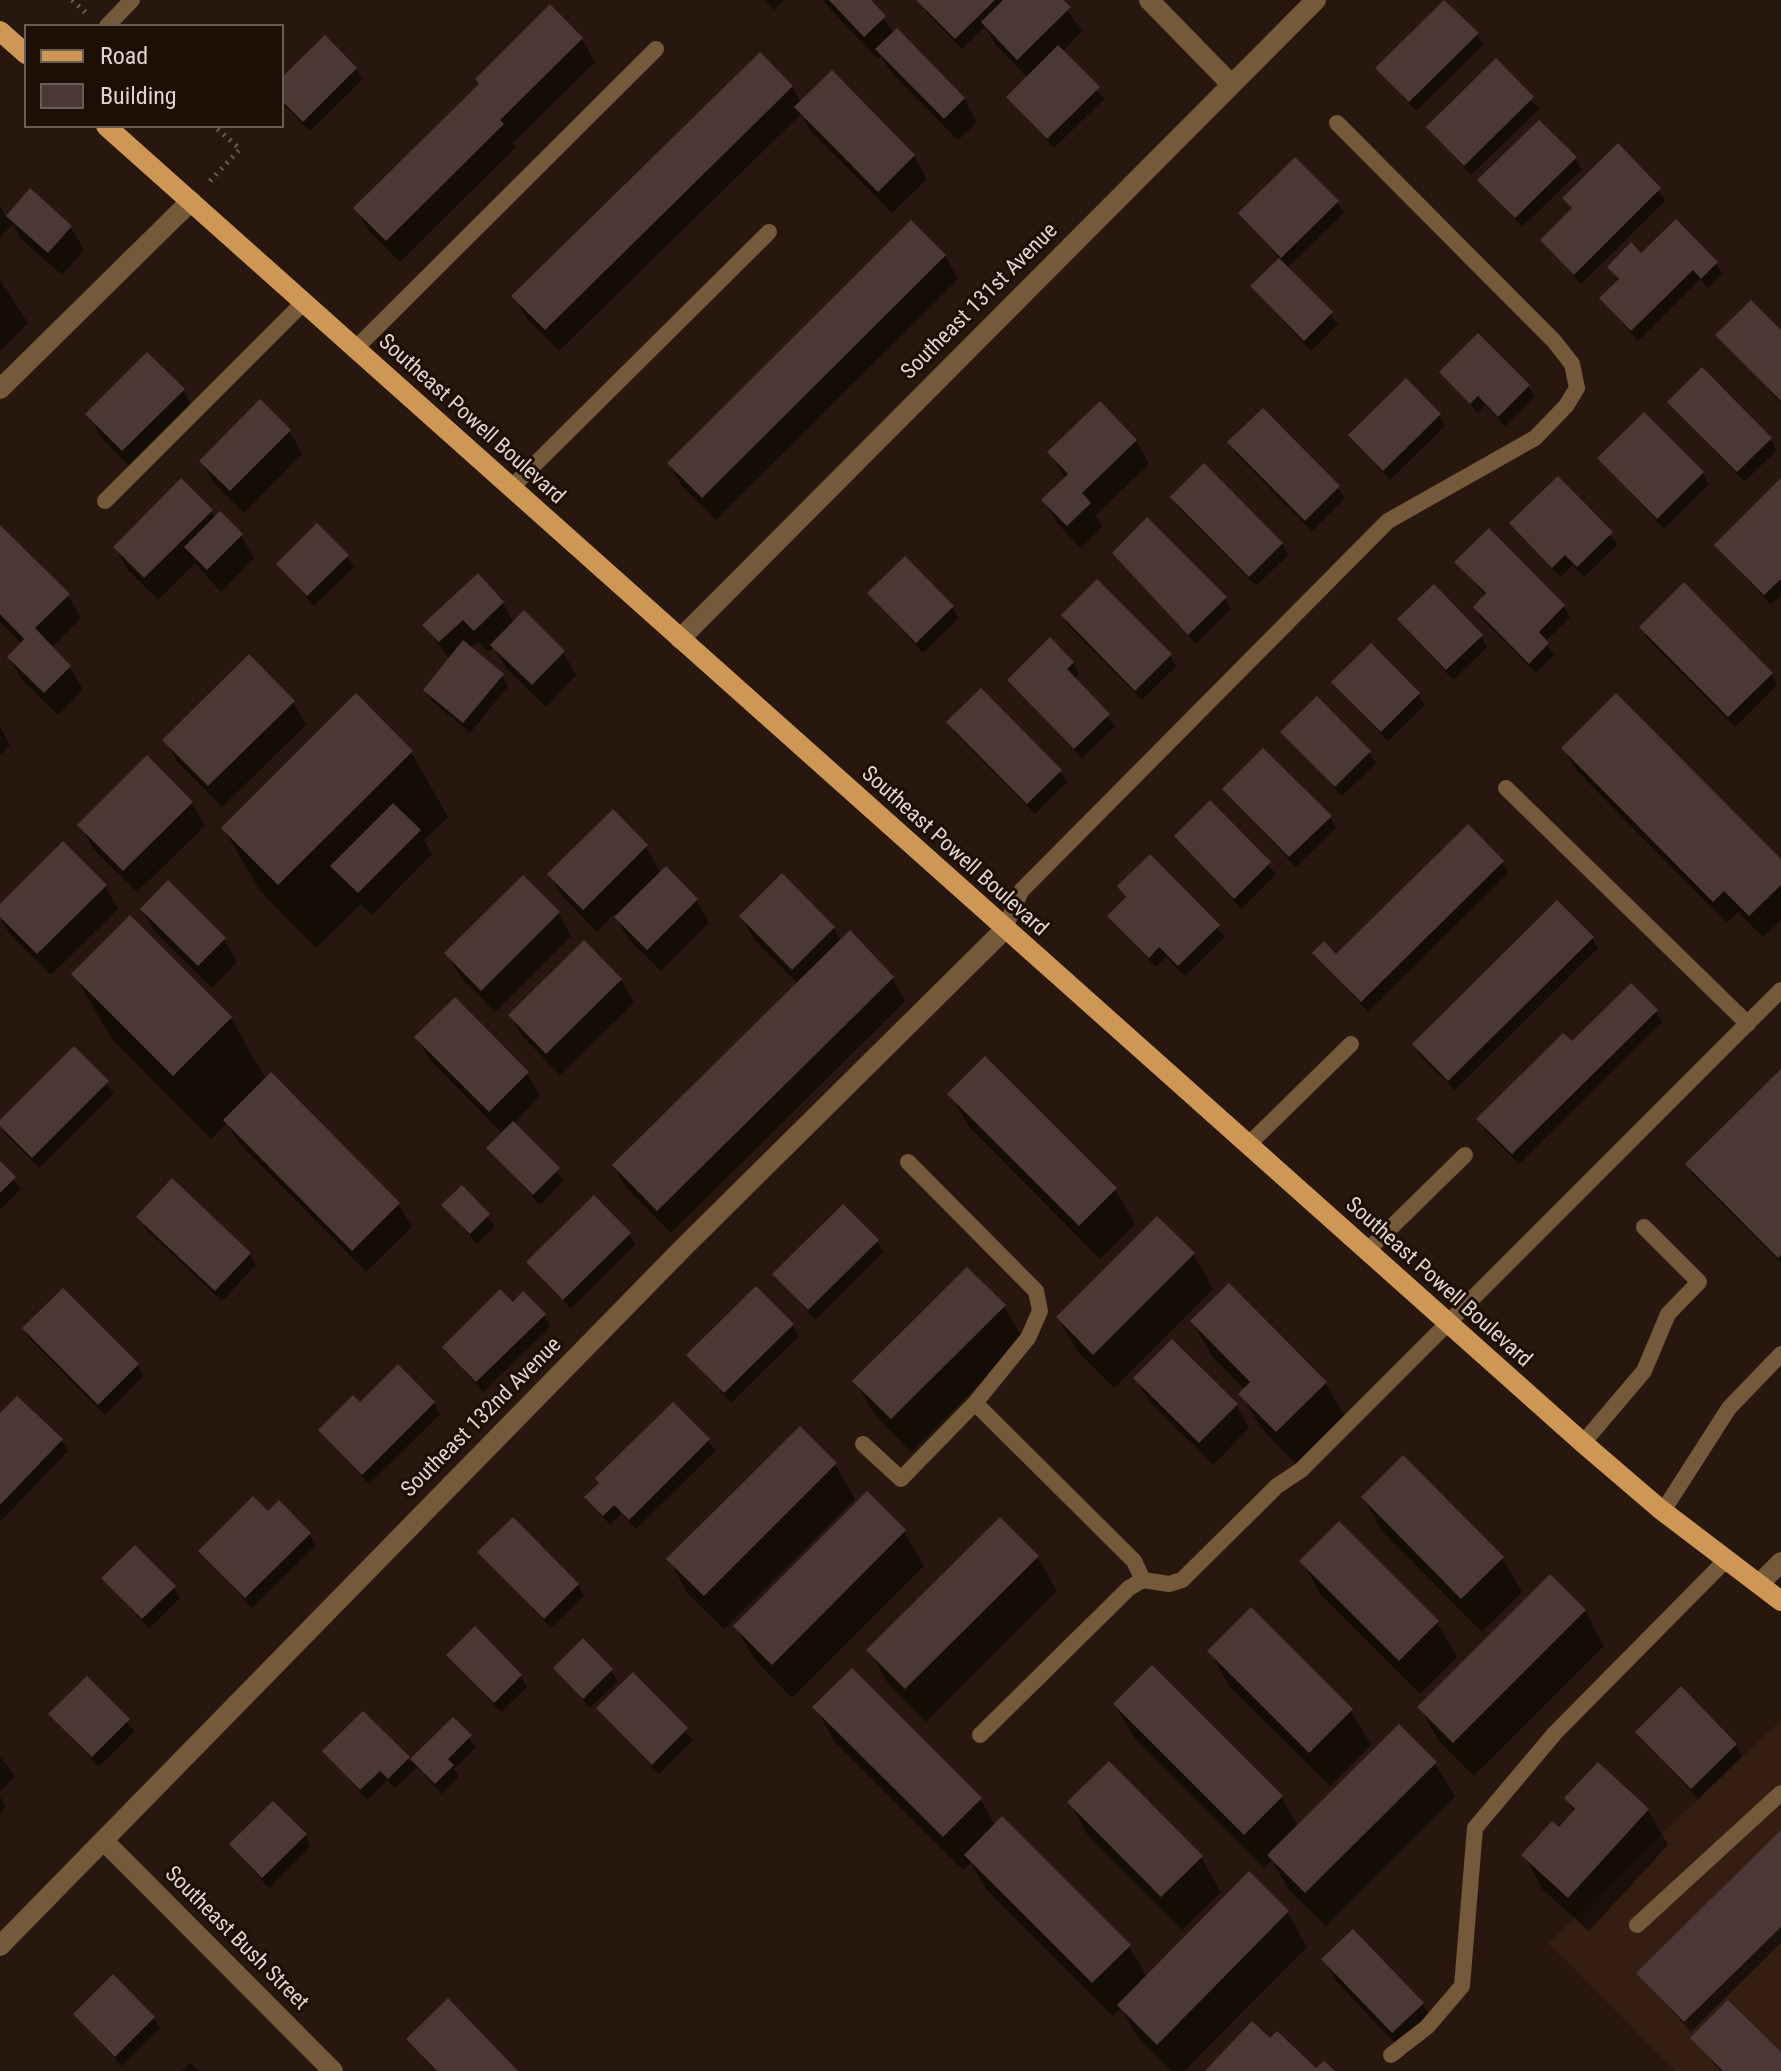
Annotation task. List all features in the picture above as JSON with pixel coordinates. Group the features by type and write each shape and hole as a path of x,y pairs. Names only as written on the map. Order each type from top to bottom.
{"main road":[{"path":"3,40 24,53"},
{"name":"Southeast Powell Boulevard","path":"108,128 1366,1252 1663,1511 1781,1601"}],"street":[{"path":"1149,0 1230,83"},
{"name":"Southeast 131st Avenue","path":"680,639 1230,83 1316,0"},
{"path":"0,389 191,201"},
{"name":"Southeast 132nd Avenue","path":"0,1946 661,1270 1004,930"},
{"path":"1759,1584 1781,1562"},
{"name":"Southeast Bush Street","path":"104,1841 333,2071"}],"lane":[{"path":"109,24 132,0"},
{"path":"355,349 656,49"},
{"path":"1004,930 1021,891 1388,521 1535,438 1566,406 1577,388 1572,364 1554,341 1337,123"},
{"path":"511,488 769,232"},
{"path":"105,501 303,303"},
{"path":"1506,788 1748,1024"},
{"path":"980,1735 1129,1588 1143,1580 1169,1584 1182,1580 1277,1486 1301,1470 1781,990"},
{"path":"1248,1145 1351,1044"},
{"path":"1366,1252 1465,1155"},
{"path":"863,1444 901,1479 975,1403 1028,1338 1036,1325 1040,1302 1036,1291 908,1162"},
{"path":"1583,1443 1644,1371 1668,1314 1699,1282 1644,1227"},
{"path":"1663,1511 1729,1408 1781,1354"},
{"path":"975,1403 1134,1561 1143,1580"},
{"path":"1391,2055 1427,2027 1462,1986 1475,1828 1555,1733 1726,1560"},
{"path":"1637,1925 1781,1793"}],"path":[{"path":"191,201 240,149 216,128"}],"shaded area":[{"path":"1781,1720 1781,2071 1675,2071 1548,1943"}],"building":[{"path":"829,0 871,0 886,16 864,37"},
{"path":"916,0 995,0 955,39"},
{"path":"1003,0 1063,0 1071,7 1017,60 981,22"},
{"path":"1444,0 1479,33 1409,102 1375,68"},
{"path":"550,4 583,38 500,120 504,124 386,241 353,208 479,84 475,79"},
{"path":"897,28 965,98 944,119 875,49"},
{"path":"325,35 357,68 303,122 284,103 284,75"},
{"path":"1058,45 1100,87 1047,139 1006,97"},
{"path":"760,52 793,86 545,330 511,296"},
{"path":"1496,58 1534,97 1464,166 1426,127"},
{"path":"832,70 915,155 878,192 794,107"},
{"path":"1539,120 1577,157 1515,218 1477,180"},
{"path":"1618,143 1661,188 1574,275 1540,240 1572,208 1562,198"},
{"path":"1295,157 1339,201 1281,258 1238,213"},
{"path":"30,188 72,226 48,253 6,216"},
{"path":"1676,219 1718,262 1701,279 1693,270 1631,331 1599,298 1619,279 1607,267 1631,242 1641,253"},
{"path":"911,220 946,255 702,498 667,463"},
{"path":"1279,258 1333,312 1304,341 1250,286"},
{"path":"1751,300 1781,330 1781,401 1715,335"},
{"path":"1478,333 1530,385 1498,417 1478,396 1470,404 1439,372"},
{"path":"147,352 185,389 122,451 85,414"},
{"path":"1702,367 1772,438 1737,472 1667,402"},
{"path":"1406,378 1441,414 1383,471 1348,435"},
{"path":"260,399 291,430 230,491 199,461"},
{"path":"1100,401 1137,440 1082,493 1091,503 1067,526 1041,500 1068,474 1047,452"},
{"path":"1263,408 1340,486 1305,521 1227,442"},
{"path":"1644,412 1704,472 1657,519 1597,458"},
{"path":"1204,463 1283,543 1249,577 1170,497"},
{"path":"1558,476 1613,532 1577,567 1565,555 1552,568 1509,523"},
{"path":"181,478 213,510 144,578 113,547"},
{"path":"1781,478 1781,579 1764,595 1714,545"},
{"path":"220,511 243,534 207,570 184,547"},
{"path":"1147,517 1227,597 1188,635 1112,553"},
{"path":"317,523 349,555 307,596 276,564"},
{"path":"0,525 70,594 35,628 71,666 44,693 7,657 24,639 0,614"},
{"path":"1489,528 1565,605 1539,632 1549,643 1529,664 1473,607 1486,593 1454,562"},
{"path":"905,556 954,606 916,643 867,593"},
{"path":"478,573 504,602 474,631 463,620 439,642 422,625"},
{"path":"1097,579 1172,654 1135,691 1061,615"},
{"path":"1684,582 1773,673 1728,717 1639,627"},
{"path":"1434,584 1483,635 1446,670 1397,619"},
{"path":"524,610 565,651 532,685 490,645"},
{"path":"1050,637 1074,662 1067,669 1110,714 1074,749 1007,680"},
{"path":"463,640 504,674 463,723 423,690"},
{"path":"1371,643 1420,693 1381,732 1331,682"},
{"path":"249,654 295,701 208,786 162,740"},
{"path":"981,688 1062,770 1027,804 946,722"},
{"path":"356,693 413,751 278,885 221,828"},
{"path":"1616,693 1781,859 1781,885 1749,916 1724,891 1713,902 1561,748"},
{"path":"1317,696 1371,751 1335,787 1280,732"},
{"path":"1263,748 1332,816 1289,857 1222,789"},
{"path":"147,755 193,802 123,871 77,825"},
{"path":"1210,800 1271,862 1234,899 1174,836"},
{"path":"393,803 421,830 358,893 330,866"},
{"path":"613,809 648,845 583,910 547,874"},
{"path":"1468,824 1504,861 1361,1002 1312,953 1324,941 1336,954"},
{"path":"63,841 107,885 37,954 0,917 0,904"},
{"path":"1150,854 1220,925 1178,966 1159,947 1149,958 1107,916 1126,897 1117,886"},
{"path":"666,866 698,899 647,950 614,917"},
{"path":"782,873 835,927 792,970 739,916"},
{"path":"523,875 560,912 481,991 444,953"},
{"path":"168,880 226,938 198,966 140,909"},
{"path":"1557,900 1594,937 1448,1081 1412,1044"},
{"path":"130,915 232,1017 173,1076 71,974"},
{"path":"850,930 894,977 657,1211 612,1165"},
{"path":"584,940 622,979 546,1054 508,1015"},
{"path":"1631,983 1658,1010 1512,1154 1476,1119 1563,1033 1572,1041"},
{"path":"455,997 529,1072 489,1112 414,1037"},
{"path":"74,1046 109,1081 32,1158 0,1126 0,1120"},
{"path":"985,1056 1117,1188 1079,1226 947,1094"},
{"path":"1781,1069 1781,1255 1778,1258 1685,1164"},
{"path":"271,1072 400,1203 352,1251 223,1120"},
{"path":"513,1121 560,1168 533,1195 486,1148"},
{"path":"0,1161 16,1177 0,1193"},
{"path":"172,1178 251,1253 215,1291 136,1217"},
{"path":"462,1185 490,1214 470,1234 441,1205"},
{"path":"594,1195 631,1233 563,1300 526,1262"},
{"path":"843,1204 879,1240 808,1310 772,1274"},
{"path":"1157,1216 1195,1253 1093,1355 1056,1317"},
{"path":"967,1267 1006,1305 891,1419 852,1381"},
{"path":"1229,1283 1327,1382 1276,1432 1238,1394 1250,1382 1190,1321"},
{"path":"756,1286 794,1324 724,1393 686,1355"},
{"path":"63,1288 139,1364 98,1405 22,1328"},
{"path":"500,1289 513,1302 523,1291 546,1314 476,1382 442,1347"},
{"path":"1172,1339 1238,1404 1199,1443 1133,1378"},
{"path":"398,1364 435,1402 362,1475 318,1430 353,1395 360,1402"},
{"path":"17,1396 63,1439 0,1505 0,1413"},
{"path":"673,1402 710,1439 629,1520 614,1505 603,1516 584,1497 599,1483 595,1478"},
{"path":"800,1426 837,1463 704,1596 666,1559"},
{"path":"1403,1455 1504,1557 1461,1599 1361,1497"},
{"path":"867,1491 906,1530 772,1665 733,1626"},
{"path":"253,1496 268,1511 279,1500 311,1533 245,1598 198,1551"},
{"path":"513,1517 579,1584 544,1619 477,1552"},
{"path":"1000,1517 1039,1556 905,1689 866,1650"},
{"path":"1339,1521 1439,1621 1399,1661 1299,1561"},
{"path":"135,1545 176,1586 142,1619 101,1578"},
{"path":"1550,1574 1586,1610 1453,1743 1417,1707"},
{"path":"1251,1607 1353,1709 1309,1753 1207,1651"},
{"path":"475,1626 522,1675 494,1703 446,1655"},
{"path":"583,1638 613,1669 583,1699 553,1668"},
{"path":"1152,1665 1283,1796 1244,1835 1113,1704"},
{"path":"852,1668 982,1798 943,1837 812,1707"},
{"path":"633,1672 688,1728 652,1765 596,1708"},
{"path":"87,1676 130,1719 92,1757 48,1714"},
{"path":"1681,1686 1737,1744 1691,1789 1635,1732"},
{"path":"363,1711 410,1757 388,1779 380,1771 360,1790 322,1751"},
{"path":"453,1717 472,1735 448,1759 454,1765 435,1784 410,1759"},
{"path":"1399,1724 1437,1762 1305,1893 1267,1855"},
{"path":"1109,1761 1203,1856 1161,1897 1067,1802"},
{"path":"1598,1762 1649,1809 1568,1898 1521,1855 1552,1821 1559,1827 1575,1809 1564,1798"},
{"path":"273,1801 307,1834 262,1878 229,1844"},
{"path":"1002,1816 1131,1945 1092,1983 964,1855"},
{"path":"1781,1830 1781,1927 1684,2022 1636,1973"},
{"path":"1249,1871 1289,1911 1157,2045 1117,2005"},
{"path":"1353,1929 1424,2003 1392,2033 1321,1959"},
{"path":"113,1974 155,2017 115,2057 73,2014"},
{"path":"448,1998 518,2071 437,2071 406,2039"},
{"path":"1728,2000 1781,2052 1781,2071 1723,2071 1690,2038"},
{"path":"1252,2021 1270,2038 1277,2031 1316,2068 1324,2061 1335,2071 1205,2071"}]}
